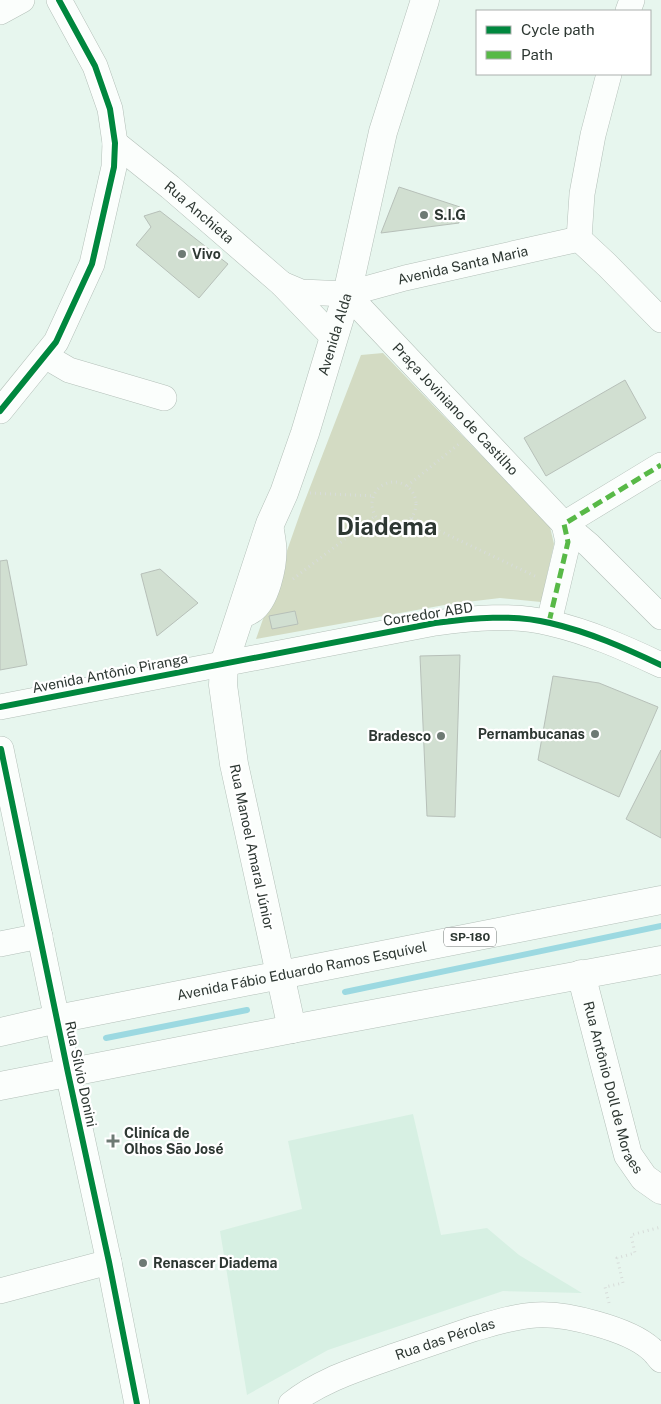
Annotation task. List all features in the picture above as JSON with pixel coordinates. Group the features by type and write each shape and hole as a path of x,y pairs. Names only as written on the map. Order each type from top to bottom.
{"main road":[{"name":"Avenida Alda","path":"224,664 270,524 284,493 305,433 347,294 383,132 420,3"},
{"name":"Rua Manoel Amaral Júnior","path":"224,664 223,685 234,764 292,1029"},
{"name":"Avenida Fábio Eduardo Ramos Esquível","path":"0,1032 57,1018 661,900"},
{"path":"0,1086 661,960"},
{"name":"Rua Antônio Doll de Moraes","path":"581,974 628,1155 644,1178 661,1190"}],"street":[{"path":"0,12 22,0"},
{"path":"0,411 56,342 92,264 114,167 115,142 110,109 95,66 59,0"},
{"path":"609,75 593,135 584,184 579,239 661,320"},
{"name":"Rua Anchieta","path":"115,142 282,284 334,337"},
{"name":"Avenida Santa Maria","path":"347,294 405,278 579,239"},
{"name":"Rua Anchieta","path":"282,284 302,292 347,294"},
{"name":"Praça Joviniano de Castilho","path":"347,294 564,524 661,617"},
{"path":"45,356 69,370 164,398"},
{"path":"548,622 568,542 564,524 661,465"},
{"name":"Corredor ABD","path":"224,664 435,623 467,619 504,618 548,622 586,633 617,644 661,665"},
{"name":"Avenida Antônio Piranga","path":"0,707 224,664"},
{"name":"Rua Sílvio Donini","path":"0,749 109,1262 136,1404"},
{"path":"0,944 40,936"},
{"path":"0,1291 109,1262"},
{"name":"Rua das Pérolas","path":"291,1404 308,1391 331,1380 436,1341 509,1318 561,1315 607,1326 652,1348 661,1360"}],"path":[{"path":"407,486 477,430"},
{"path":"392,482 407,486 416,498 417,505 412,518 400,526 386,525 375,516 372,502 374,496 378,489 385,484 392,482"},
{"path":"284,493 374,496"},
{"path":"291,581 375,516"},
{"path":"412,518 558,587"},
{"path":"607,1326 609,1304 605,1287 623,1283 617,1258 635,1253 631,1235 661,1227"}],"shaded area":[{"path":"383,353 550,527 554,544 541,602 500,598 450,604 256,639 302,508 361,355"},
{"path":"413,1114 441,1235 487,1228 519,1255 582,1293 503,1291 328,1350 247,1395 220,1231 302,1209 288,1141"}],"building":[{"name":"S.I.G","path":"399,187 460,207 459,223 381,233"},
{"name":"Vivo","path":"160,211 228,264 199,298 136,245 151,227 144,216"},
{"path":"625,380 646,418 546,476 524,438"},
{"path":"7,560 27,665 0,670 0,561"},
{"path":"160,569 198,603 157,636 141,574"},
{"path":"295,611 298,624 272,629 269,616"},
{"name":"Bradesco","path":"460,655 455,817 427,816 420,656"},
{"name":"Pernambucanas","path":"553,676 599,683 658,707 619,797 538,760"},
{"path":"661,750 661,838 626,819"}],"waterway":[{"path":"345,992 661,926"},
{"path":"106,1038 247,1010"}],"marked path":[{"path":"549,622 568,542 564,524 661,465"}],"cycle path":[{"path":"0,411 56,342 92,264 114,167 115,143 110,109 95,66 59,0"},
{"path":"0,707 435,623 478,618 522,618 550,623 607,641 661,665"},
{"path":"1,749 137,1404"}],"place":[{"name":"S.I.G","path":"424,215"},
{"name":"Vivo","path":"182,254"},
{"name":"Pernambucanas","path":"595,734"},
{"name":"Bradesco","path":"441,736"},
{"name":"Cliníca de Olhos São José","path":"113,1141"},
{"name":"Renascer Diadema","path":"143,1263"}],"district":[{"name":"Diadema","path":"387,527"}]}
